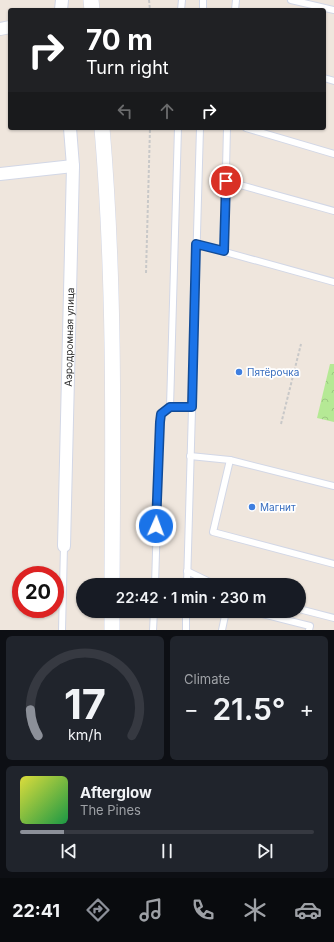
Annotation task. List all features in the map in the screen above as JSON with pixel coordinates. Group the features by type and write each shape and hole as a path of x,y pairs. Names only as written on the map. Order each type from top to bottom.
{"street":[{"name":"Аэродромная улица","path":"64,546 73,166 70,130"},
{"path":"102,130 110,258 112,347 112,578"},
{"path":"0,174 73,166"},
{"path":"112,618 112,630"}],"lane":[{"path":"291,0 325,8"},
{"path":"170,407 178,130"},
{"path":"187,578 200,130"},
{"path":"224,251 227,130"},
{"path":"253,130 334,154"},
{"path":"226,181 334,211"},
{"path":"196,244 334,282"},
{"path":"155,578 161,414 170,407 192,407"},
{"path":"190,456 230,460 334,486"},
{"path":"230,460 213,532 334,564"},
{"path":"62,630 64,546"},
{"path":"187,571 202,578"},
{"path":"306,611 334,618"},
{"path":"153,630 154,618"},
{"path":"186,618 186,630"},
{"path":"222,630 225,618"},
{"path":"278,618 310,626 309,630"}],"path":[{"path":"146,273 150,130"},
{"path":"281,424 301,344"}],"green space":[{"path":"330,364 334,364 334,422 317,418"}],"place":[{"name":"Пятёрочка","path":"239,372"},
{"name":"Магнит","path":"252,507"}],"route":[{"path":"156,526 161,414 170,407 192,407 196,244 224,251 226,181"}]}
